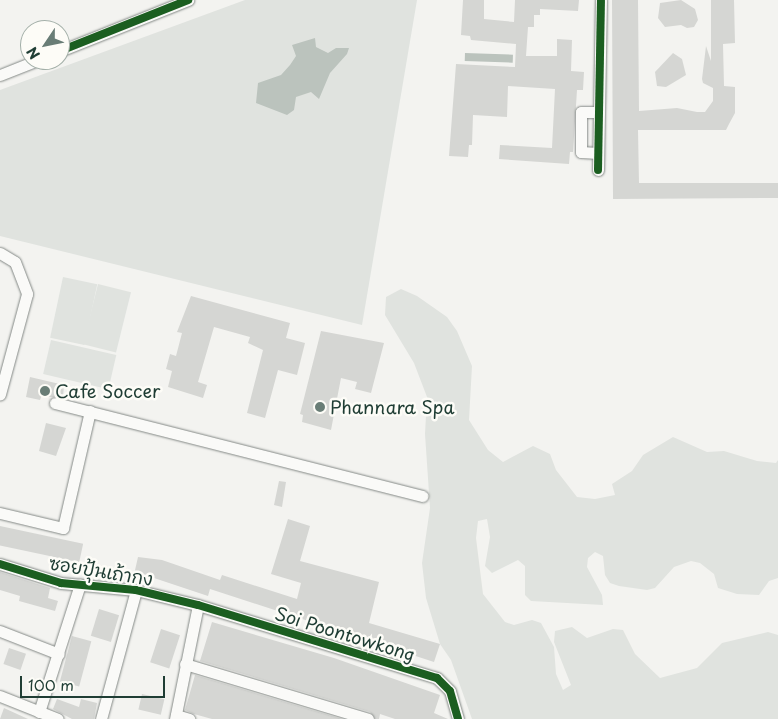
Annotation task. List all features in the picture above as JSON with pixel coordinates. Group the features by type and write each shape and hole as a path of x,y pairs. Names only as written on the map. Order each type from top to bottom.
{"street":[{"path":"70,47 188,0"},
{"path":"598,170 601,0"},
{"path":"0,75 20,67"},
{"path":"598,153 581,152 581,112 599,112"},
{"path":"0,253 15,262 27,294 0,394"},
{"path":"55,403 90,410 422,496"},
{"path":"0,513 63,528 90,410"},
{"name":"ซอยปุ้นเถ้ากง","path":"0,564 60,582 136,590 198,605"},
{"path":"39,712 80,584"},
{"path":"101,719 136,590"},
{"path":"189,719 175,717 198,605"},
{"name":"Soi Poontowkong","path":"198,605 437,678 450,691 458,719"},
{"path":"0,631 59,654"},
{"path":"185,664 368,719"},
{"path":"0,696 58,719"}],"shaded area":[{"path":"245,0 417,0 362,325 0,236 0,90 54,70 70,70 70,64"},
{"path":"315,38 316,47 328,53 336,48 349,48 347,54 330,73 319,99 311,92 296,97 294,110 287,115 256,103 258,83 281,75 296,56 292,45"},
{"path":"465,53 513,55 513,63 465,61"},
{"path":"63,277 97,284 84,345 50,338"},
{"path":"98,284 131,292 116,352 83,344"},
{"path":"401,289 417,296 447,317 457,331 472,366 469,420 488,450 503,462 533,446 550,454 556,470 577,497 595,499 615,495 612,484 632,471 643,455 673,437 707,452 724,451 757,461 776,463 778,460 778,578 769,581 759,595 737,594 718,588 714,574 700,563 691,561 674,567 655,588 647,590 619,586 610,583 605,575 603,556 595,552 588,558 587,567 602,595 603,605 531,601 525,595 525,566 518,560 492,573 485,566 490,537 487,519 478,521 476,538 483,594 505,622 514,625 532,620 541,623 554,647 556,674 563,690 571,685 554,642 555,631 572,627 587,638 613,629 623,630 635,654 660,678 697,668 722,643 768,632 778,635 778,719 472,719 451,660 440,644 426,598 422,563 430,508 425,434 427,397 414,363 385,315 386,297"},
{"path":"51,340 116,355 108,389 43,374"}],"building":[{"path":"463,0 484,0 484,19 514,22 515,0 579,0 578,11 540,9 540,15 534,15 534,27 528,27 526,56 557,56 557,39 572,40 571,71 584,72 583,90 577,90 573,152 570,152 569,164 499,159 500,145 552,148 555,89 508,86 507,117 473,115 472,145 469,145 468,157 449,156 456,64 515,67 516,44 471,40 470,36 461,35"},
{"path":"612,0 638,0 639,111 677,108 705,112 713,101 713,88 703,83 702,79 706,46 711,61 711,0 734,0 735,43 723,44 724,86 735,87 735,113 726,130 638,130 639,183 778,183 778,198 613,199"},
{"path":"681,0 695,9 698,20 694,27 687,28 681,25 665,27 658,18 660,3"},
{"path":"673,53 682,59 686,75 666,87 657,86 655,72"},
{"path":"191,296 290,323 286,338 305,343 297,375 278,370 265,418 247,413 263,350 248,343 250,337 214,327 198,382 207,385 203,398 168,387 172,371 166,369 170,354 176,356 182,333 177,332"},
{"path":"321,331 384,343 371,393 355,389 357,382 341,378 331,430 302,422 303,415 300,414"},
{"name":"Cafe Soccer","path":"30,377 64,385 63,397 41,397 40,400 26,397"},
{"path":"46,423 66,428 56,456 39,451"},
{"path":"279,481 286,482 282,507 274,505"},
{"path":"288,519 310,526 300,561 379,582 369,623 440,644 434,662 210,589 208,596 148,576 147,582 133,579 138,557 162,560 220,580 222,575 297,599 301,583 271,574"},
{"path":"0,526 83,544 79,562 0,545"},
{"path":"0,572 50,588 48,598 58,601 55,611 19,601 20,596 0,590"},
{"path":"99,609 119,615 111,642 91,636"},
{"path":"212,622 334,658 440,695 434,713 448,719 395,719 380,714 379,719 375,719 370,712 200,661"},
{"path":"161,629 180,635 169,668 150,662"},
{"path":"72,636 91,641 79,687 60,681"},
{"path":"9,648 26,654 20,670 3,664"},
{"path":"195,675 342,719 212,719 194,714 185,710"},
{"path":"142,694 164,699 161,715 138,710"},
{"path":"57,699 79,707 81,699 97,703 94,719 72,719 53,709"},
{"path":"4,708 28,719 0,719"}],"cycle path":[{"path":"70,47 188,0"},
{"path":"598,170 601,0"},
{"path":"0,564 61,583 136,590 198,605 437,678 450,691 458,719"}],"place":[{"name":"Cafe Soccer","path":"45,391"},
{"name":"Phannara Spa","path":"320,407"}]}
